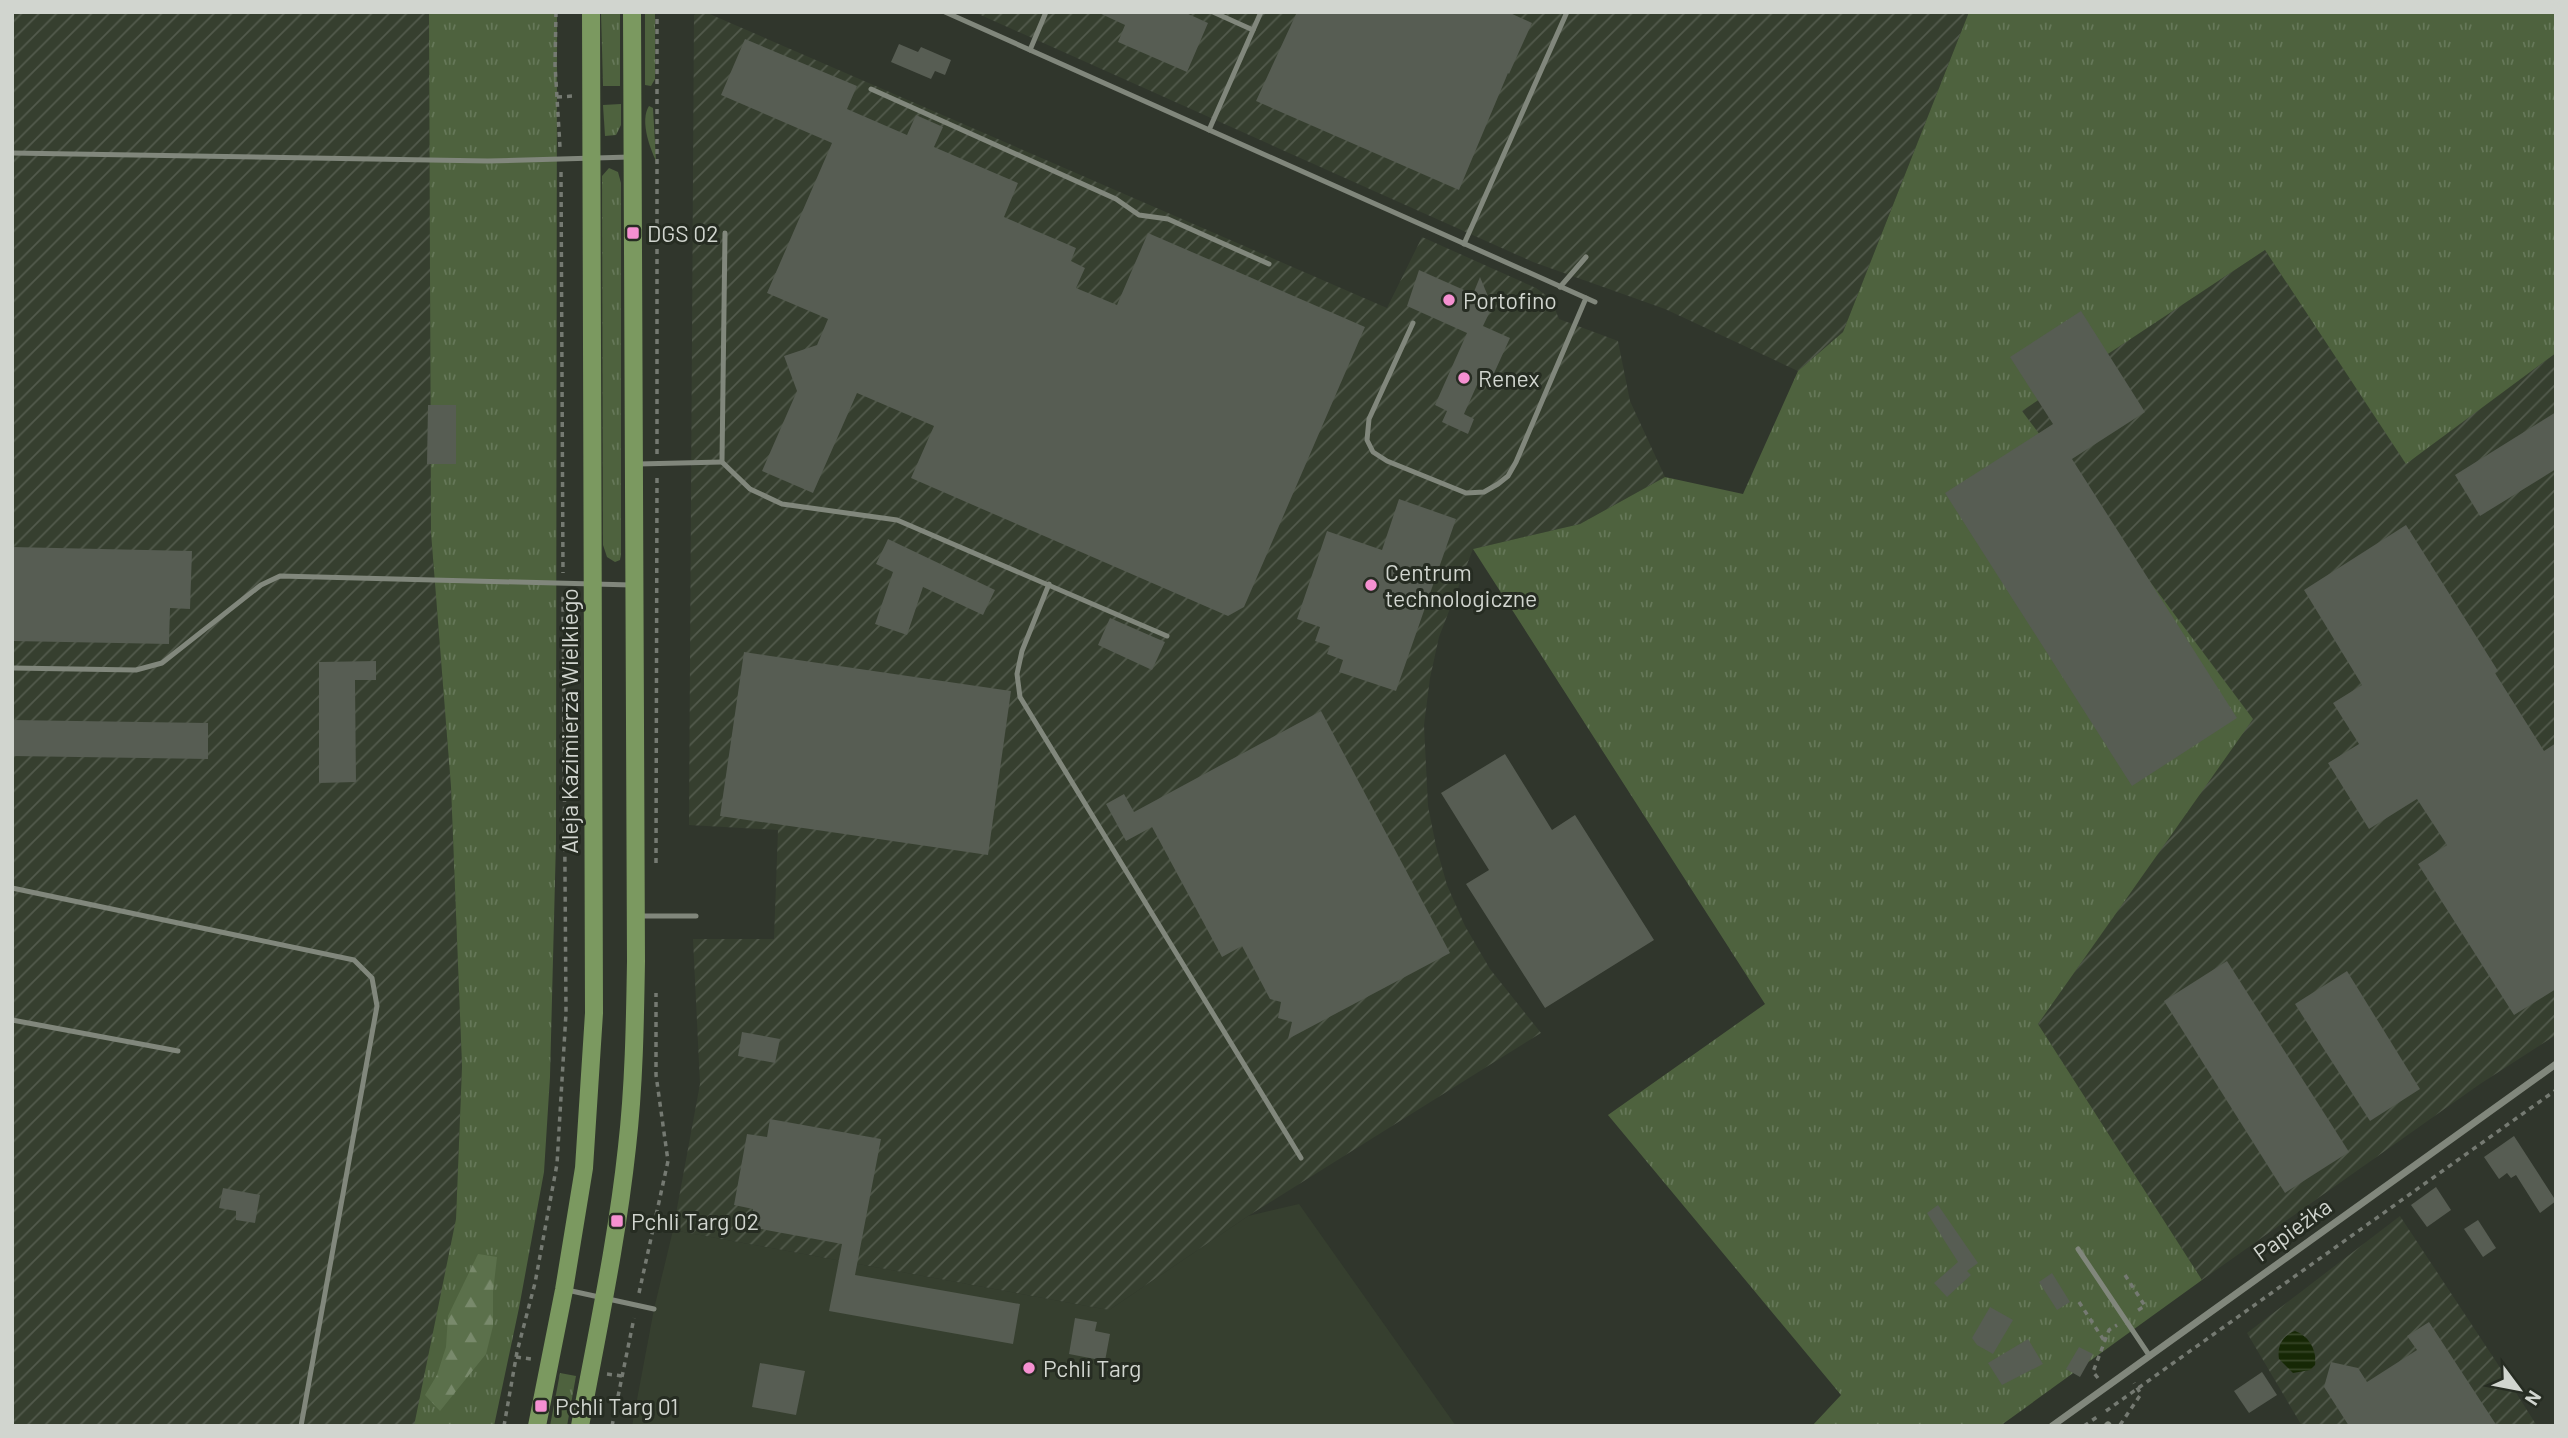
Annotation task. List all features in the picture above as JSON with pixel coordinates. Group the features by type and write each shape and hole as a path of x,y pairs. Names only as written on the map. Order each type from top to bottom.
{"main road":[{"name":"Aleja Kazimierza Wielkiego","path":"537,1426 564,1290 584,1168 594,1013 591,12"},
{"path":"580,1426 605,1297 628,1147 634,1056 636,916 632,12"}],"street":[{"name":"Papieżka","path":"2052,1426 2556,1064"}],"lane":[{"path":"945,12 1595,302"},
{"path":"1030,50 1046,12"},
{"path":"1213,12 1253,30"},
{"path":"1209,130 1261,12"},
{"path":"1464,244 1567,12"},
{"path":"871,89 1116,199 1139,215 1168,219 1269,264"},
{"path":"12,153 488,161 634,157"},
{"path":"722,463 725,233"},
{"path":"1560,286 1586,257"},
{"path":"1413,323 1369,419 1367,440 1373,452 1387,461 1466,493 1484,492 1508,476 1516,462 1586,299"},
{"path":"635,464 722,463 750,489 782,504 897,520 1167,636"},
{"path":"12,668 136,670 162,663 261,585 280,576 635,585"},
{"path":"1049,584 1022,651 1017,674 1020,697 1301,1158"},
{"path":"12,888 354,960 372,978 377,1006 301,1426"},
{"path":"636,916 695,916"},
{"path":"12,1020 178,1051"},
{"path":"2078,1249 2149,1355"},
{"path":"564,1290 654,1309"}],"path":[{"path":"504,1426 557,1164 566,1013 561,159 555,65 556,12"},
{"path":"656,875 657,12"},
{"path":"612,1426 667,1161 656,1075 656,982"},
{"path":"2084,1426 2556,1090"},
{"path":"2119,1426 2141,1394 2134,1383 2113,1398 2093,1372 2109,1330 2145,1306 2124,1275"},
{"path":"2079,1302 2105,1342"}],"shaded area":[{"path":"12,12 429,12 431,533 451,787 462,1065 456,1219 448,1284 418,1426 12,1426"},
{"path":"705,12 1387,308 1422,237 1536,288 1551,299 1559,319 1618,341 1630,401 1665,477 1580,524 1473,549 1439,637 1424,725 1428,806 1436,846 1447,885 1465,926 1490,969 1541,1033 1248,1216 1109,1310 673,1230 700,1084 693,939 774,939 778,830 689,825 694,15"},
{"path":"974,12 1969,12 1843,332 1798,371 1665,309 1533,262"},
{"path":"2265,250 2406,463 2556,353 2556,1035 2480,1084 2202,1280 2038,1024 2252,719 2021,411"},
{"name":"Pchli Targ","path":"1299,1204 1456,1426 632,1426 654,1309 673,1230 1109,1310 1248,1216"},
{"path":"2400,1216 2537,1426 2302,1426 2247,1333"},
{"path":"2295,1331 2308,1340 2313,1349 2315,1365 2310,1370 2293,1373 2279,1359 2279,1354 2284,1339"}],"green space":[{"path":"429,12 557,12 556,841 550,1077 544,1172 494,1426 414,1426 456,1219 462,1066 451,787 431,533"},
{"path":"601,12 620,12 620,86 603,86"},
{"path":"645,12 655,12 655,79 651,86 645,85"},
{"path":"1969,12 2556,12 2556,353 2406,464 2265,250 2022,411 2253,719 2038,1024 2202,1280 2000,1426 1812,1426 1841,1395 1608,1115 1765,1004 1473,549 1580,524 1665,477 1743,494 1798,371 1843,332"},
{"path":"621,104 621,125 616,135 605,136 603,105"},
{"path":"649,106 653,108 656,161 645,126"},
{"path":"609,168 618,172 621,183 621,555 620,560 615,562 607,557 603,545 602,176"},
{"path":"478,1254 497,1257 493,1326 486,1354 440,1411 425,1395 437,1375 446,1347 448,1316"},
{"path":"560,1373 576,1376 567,1426 550,1426"}],"building":[{"path":"1097,12 1184,12 1208,23 1187,72 1118,42 1125,25"},
{"path":"1297,12 1508,12 1532,23 1459,190 1256,101"},
{"path":"745,39 857,86 847,109 907,135 916,115 943,127 934,147 1018,183 1004,217 1076,248 1071,261 1085,268 1076,288 1117,305 1148,233 1365,327 1244,607 1228,616 911,478 934,426 857,393 813,493 762,471 797,391 784,356 817,345 828,319 767,293 832,143 721,95"},
{"path":"899,44 918,52 921,47 951,60 945,75 935,71 931,79 891,62"},
{"path":"1419,270 1473,294 1480,277 1490,301 1494,303 1483,326 1510,338 1491,380 1481,376 1464,414 1474,419 1468,434 1442,422 1447,411 1435,405 1467,333 1407,306"},
{"path":"2081,311 2145,412 2072,459 2237,718 2132,786 1945,493 2053,424 2010,357"},
{"path":"428,405 456,405 456,464 427,464"},
{"path":"2556,412 2556,469 2480,516 2455,475"},
{"name":"Centrum technologiczne","path":"1399,499 1456,519 1396,691 1339,672 1343,660 1327,654 1330,646 1315,641 1320,627 1297,619 1327,531 1382,550"},
{"path":"2406,525 2498,671 2495,673 2544,751 2556,743 2556,989 2514,1015 2418,864 2447,845 2417,799 2369,829 2328,763 2359,744 2333,703 2362,685 2304,590"},
{"path":"888,539 995,590 983,615 923,587 907,635 875,624 893,572 876,564"},
{"path":"12,547 192,551 190,609 170,608 169,644 12,641"},
{"path":"1110,618 1165,642 1152,670 1098,645"},
{"path":"744,652 1011,691 988,855 720,816"},
{"path":"376,661 376,680 355,680 356,782 319,783 319,662"},
{"path":"1321,711 1450,953 1288,1039 1292,1022 1278,1018 1281,1002 1270,999 1242,946 1222,957 1152,827 1126,841 1106,804 1124,794 1134,812"},
{"path":"12,720 208,723 208,759 12,756"},
{"path":"1505,754 1552,830 1575,815 1654,940 1545,1008 1466,884 1489,870 1441,793"},
{"path":"2227,961 2349,1152 2285,1193 2164,1001"},
{"path":"2347,971 2420,1089 2370,1121 2295,1004"},
{"path":"742,1032 780,1039 775,1063 738,1056"},
{"path":"770,1119 881,1139 855,1275 1020,1304 1013,1344 829,1311 842,1244 750,1227 753,1209 734,1205 747,1134 767,1137"},
{"path":"2514,1136 2556,1201 2540,1213 2516,1175 2511,1178 2507,1173 2499,1179 2484,1157"},
{"path":"2436,1187 2451,1210 2427,1227 2411,1205"},
{"path":"223,1188 260,1195 255,1223 236,1220 236,1211 219,1208"},
{"path":"1938,1205 1978,1263 1967,1271 1971,1275 1947,1297 1934,1283 1958,1262 1927,1213"},
{"path":"2478,1220 2496,1248 2483,1257 2464,1229"},
{"path":"2052,1273 2070,1302 2057,1310 2039,1282"},
{"path":"1990,1307 2013,1320 1993,1354 1977,1345 1972,1338"},
{"path":"1075,1318 1097,1322 1095,1331 1110,1334 1105,1361 1069,1354"},
{"path":"2429,1322 2497,1426 2349,1426 2324,1387 2331,1362 2358,1368 2367,1382 2417,1350 2407,1336"},
{"path":"2028,1339 2043,1364 2002,1385 1988,1363"},
{"path":"2079,1347 2093,1354 2080,1377 2066,1369"},
{"path":"760,1363 805,1371 796,1415 752,1407"},
{"path":"2262,1372 2277,1395 2249,1413 2234,1391"}],"place":[{"name":"DGS 02","path":"633,233"},
{"name":"Portofino","path":"1449,300"},
{"name":"Renex","path":"1464,378"},
{"name":"Centrum technologiczne","path":"1371,585"},
{"name":"Pchli Targ 02","path":"617,1221"},
{"name":"Pchli Targ","path":"1029,1368"},
{"name":"Pchli Targ 01","path":"541,1406"}]}
